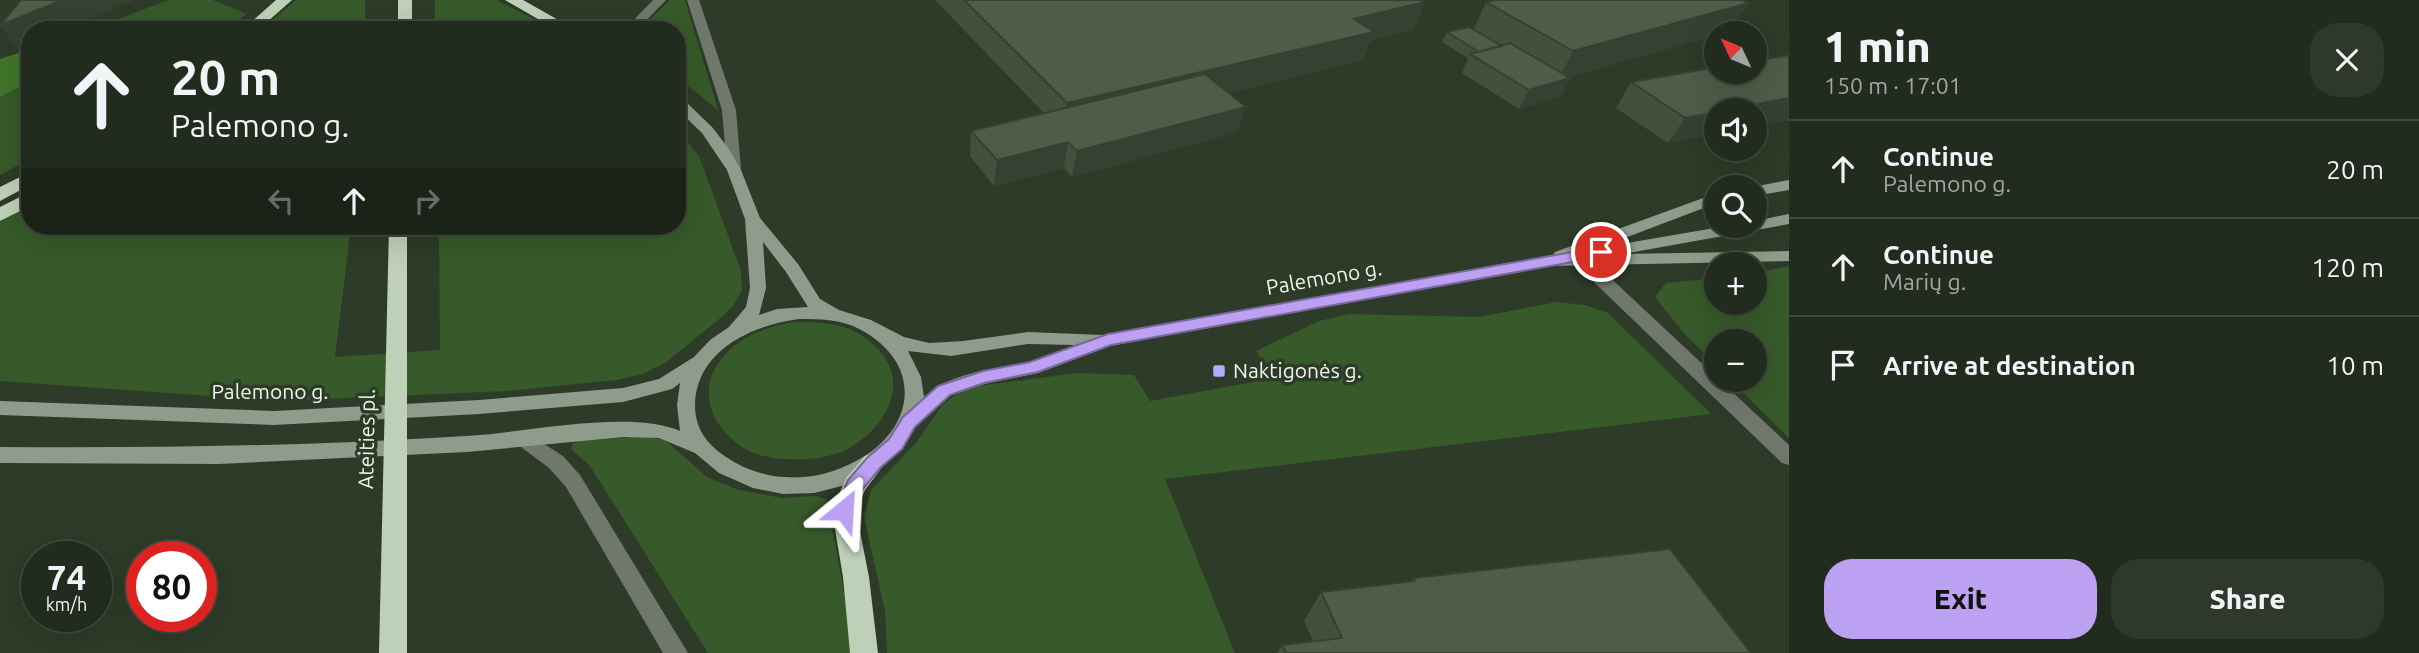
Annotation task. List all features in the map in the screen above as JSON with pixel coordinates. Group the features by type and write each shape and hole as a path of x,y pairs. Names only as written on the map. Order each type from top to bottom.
{"highway":[{"path":"260,21 285,0"},
{"path":"405,0 405,21"},
{"path":"512,0 552,21"},
{"path":"0,195 21,182"},
{"path":"0,215 21,203"},
{"name":"Ateities pl.","path":"393,653 398,235"},
{"path":"864,653 856,577 844,510 855,485 873,463"}],"street":[{"path":"639,21 660,0"},
{"path":"693,0 729,110 734,170"},
{"path":"686,110 707,130 734,170 753,219 758,288 754,309 699,362 689,383 685,405 688,427 699,447"},
{"path":"1767,189 1789,185"},
{"name":"Palemono g.","path":"1547,261 1704,203"},
{"path":"0,455 219,456 524,439 624,429 661,431 699,447 732,474 778,486 829,482 873,463 895,444 909,422 915,399 913,376 904,355 888,338 866,325 814,303 792,268 753,219"},
{"path":"1767,224 1789,219"},
{"path":"1547,261 1704,235"},
{"name":"Palemono g.","path":"909,422 944,390 983,377 1032,368 1108,340 1547,261 1789,256"},
{"path":"1581,260 1789,457"},
{"path":"734,331 759,320 786,314 841,316"},
{"name":"Palemono g.","path":"888,338 929,349 1021,338 1108,340"},
{"name":"Palemono g.","path":"0,408 274,418 479,407 624,395 665,384 699,362"},
{"path":"524,439 556,462 573,481 676,653"}],"green space":[{"path":"168,0 213,0 247,14 237,21 114,21"},
{"path":"296,0 365,0 365,21 272,21"},
{"path":"435,0 497,0 538,21 435,21"},
{"path":"670,0 685,0 718,110 686,84 686,21 648,21"},
{"path":"21,52 21,86 0,97 0,59"},
{"path":"21,86 21,164 0,175 0,97"},
{"path":"686,140 699,156 741,271 742,290 733,306 665,363 643,374 616,380 507,391 279,401 0,381 0,222 21,209 21,235 350,235 335,357 440,350 439,235 686,235"},
{"path":"1789,266 1789,438 1742,392 1767,392 1767,329 1704,329 1704,353 1655,297 1666,283 1704,279 1704,315 1767,315 1767,271"},
{"path":"1557,302 1585,305 1608,313 1711,414 1165,479 1235,653 887,653 885,611 864,517 871,490 916,443 943,404 963,390 1078,373 1134,375 1150,401 1275,378 1256,351 1319,321 1349,314 1479,317"},
{"path":"792,322 814,322 850,329 876,347 891,369 892,396 887,410 870,433 846,450 820,458 774,458 760,455 742,447 729,436 712,410 710,383 724,356 751,335"},
{"path":"642,436 665,440 707,477 739,490 783,498 816,496 827,500 850,625 850,653 708,653 590,466 571,449 573,443 579,441"}],"building":[{"path":"21,0 63,0 0,25"},
{"path":"964,0 1425,2 1354,19 1374,32 1067,103"},
{"path":"1742,0 1749,3 1573,51 1486,2"},
{"path":"1469,27 1502,46 1479,52 1447,32"},
{"path":"1510,43 1570,78 1529,90 1470,54"},
{"path":"1789,55 1789,98 1767,102 1767,98 1704,98 1704,114 1685,118 1631,82 1704,69 1704,84 1768,84 1768,59"},
{"path":"1205,74 1246,107 1077,151 1068,142 997,160 971,131"},
{"path":"1670,549 1751,653 1286,653 1282,645 1342,638 1321,592 1415,581 1414,578"}],"place":[{"name":"Naktigonės g.","path":"1219,371"}],"route":[{"path":"844,510 855,485 873,463 895,444 909,422 944,390 983,377 1032,368 1108,340 1601,252"}]}
